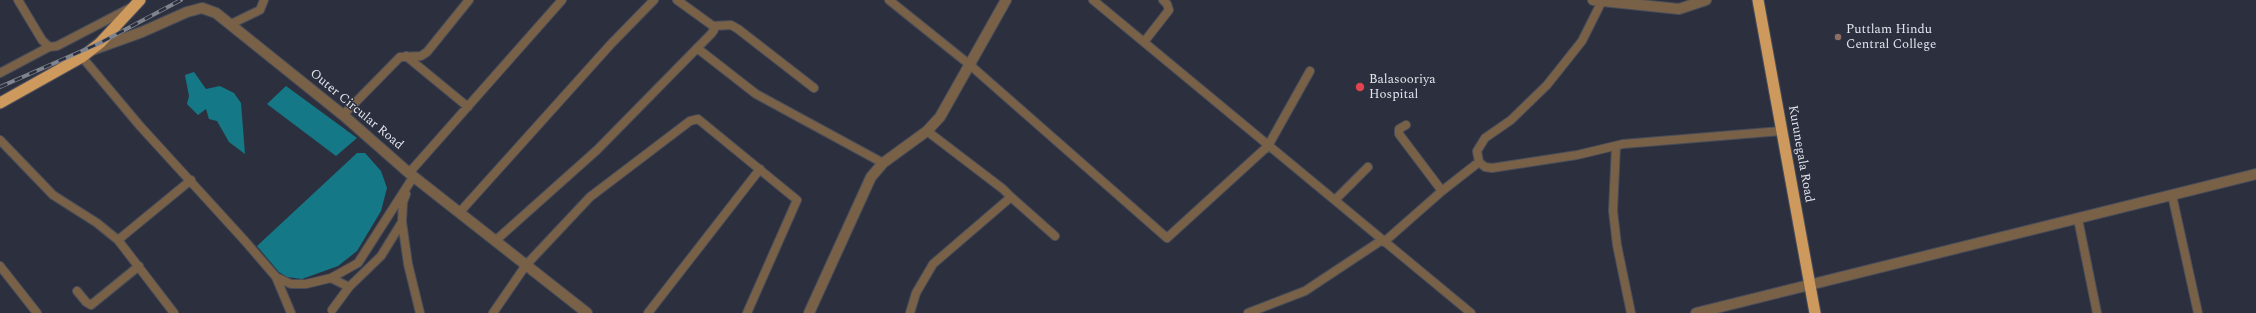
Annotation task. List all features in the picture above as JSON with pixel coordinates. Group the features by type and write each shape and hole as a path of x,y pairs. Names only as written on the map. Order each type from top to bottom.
{"highway":[{"name":"Kurunegala Road","path":"1758,0 1815,313"},
{"path":"0,103 84,54 100,43 137,3"}],"street":[{"path":"18,0 42,40 49,47"},
{"path":"231,24 260,10 264,0"},
{"path":"343,115 394,62 406,56 421,56 427,52 469,0"},
{"path":"276,277 291,284 306,284 331,278 358,263 411,177 468,107 562,0"},
{"path":"459,213 611,44 654,0"},
{"path":"677,0 713,26 731,25 738,29 814,88"},
{"path":"889,0 970,65 1167,238 1268,146 1310,71"},
{"path":"810,313 871,177 883,163 927,131 940,117 1006,0"},
{"path":"1093,0 1471,313"},
{"path":"1144,42 1169,10 1167,4 1163,0"},
{"path":"1706,0 1679,9 1597,1 1582,41 1547,85 1511,120 1485,138 1477,151 1479,162 1485,167 1492,168 1616,146 1781,131"},
{"path":"0,73 49,47 57,46 137,3"},
{"name":"Outer Circular Road","path":"84,54 142,32 187,12 202,8 216,13 343,115 411,177 587,313"},
{"path":"495,241 597,150 711,34 714,30 713,26"},
{"path":"697,48 756,94 883,163"},
{"path":"84,54 140,126 191,180 276,277 291,313"},
{"path":"406,56 468,107"},
{"path":"492,313 526,266 590,197 693,119 698,119 797,200 747,313"},
{"path":"1406,125 1399,129 1399,134 1442,191"},
{"path":"927,131 1003,188 1055,236"},
{"path":"0,140 53,195 97,223 118,240 174,313"},
{"path":"1616,146 1613,211 1617,245 1631,313"},
{"path":"1248,313 1305,291 1383,241 1479,162"},
{"path":"1335,200 1368,167"},
{"path":"648,313 760,169"},
{"path":"1696,313 1810,286 2256,174"},
{"path":"411,177 403,202 402,222 408,264 420,313"},
{"path":"118,240 191,180"},
{"path":"2172,195 2198,313"},
{"path":"910,313 916,293 933,264 1011,197"},
{"path":"2078,219 2097,313"},
{"path":"331,312 349,287 381,256 402,222"},
{"path":"0,266 37,313"},
{"path":"77,291 86,302 91,305 139,266"},
{"path":"331,278 349,287"}],"water":[{"path":"194,72 206,89 220,86 234,93 241,103 245,154 229,142 217,121 209,119 206,109 198,115 187,104 189,96 185,75"},
{"path":"286,86 357,138 336,156 267,104"},
{"path":"357,153 365,153 381,171 387,188 381,211 357,251 338,266 302,279 287,277 279,272 257,246"}],"railway":[{"path":"0,87 100,43 181,0"}],"place":[{"name":"Puttlam Hindu Central College","path":"1838,37"},
{"name":"Balasooriya Hospital","path":"1360,87"}]}
